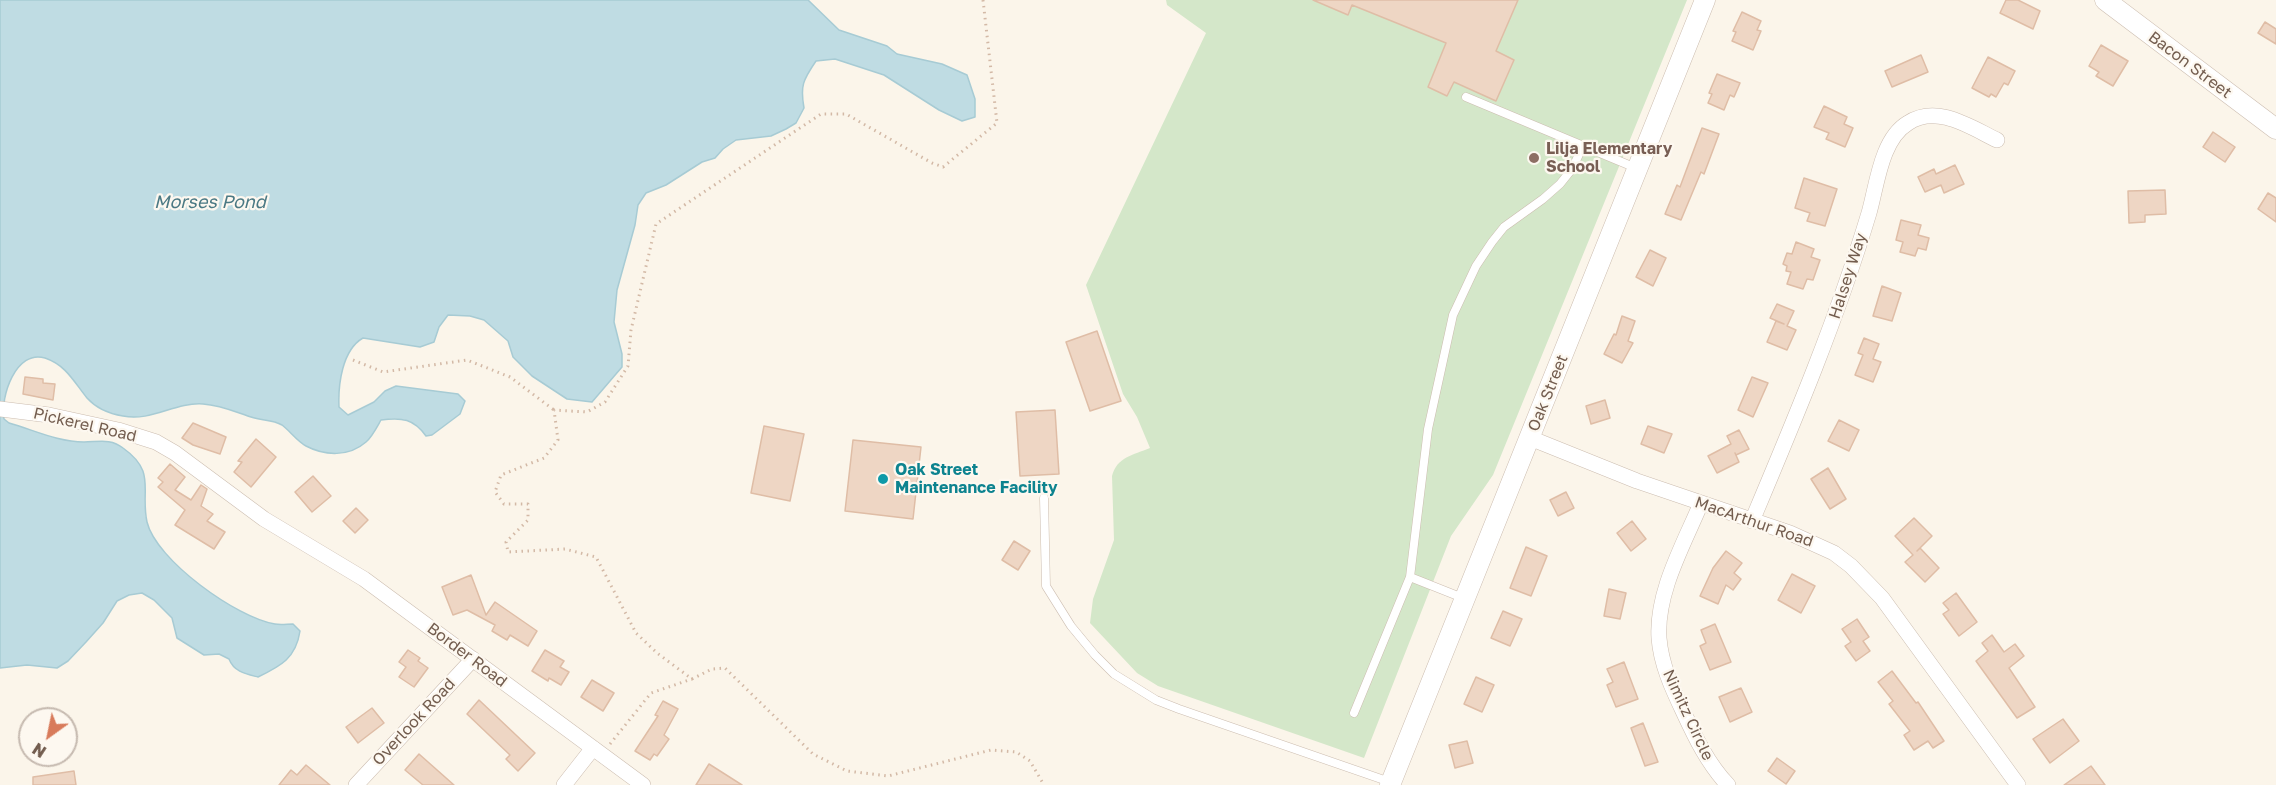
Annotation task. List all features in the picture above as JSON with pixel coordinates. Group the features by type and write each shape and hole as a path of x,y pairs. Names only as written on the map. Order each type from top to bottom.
{"street":[{"name":"Oak Street","path":"1393,784 1464,598 1705,0"},
{"name":"Bacon Street","path":"2105,0 2276,129"},
{"name":"Halsey Way","path":"1752,521 1829,333 1858,248 1889,144 1897,131 1907,123 1931,114 1944,116 1997,140"},
{"name":"Pickerel Road","path":"4,409 78,420 118,429 156,442 193,464 244,505 286,532"},
{"name":"MacArthur Road","path":"1530,438 1609,470 1812,541 1834,553 1868,582 1895,616 2018,785"},
{"name":"Nimitz Circle","path":"1701,503 1664,598 1659,637 1667,673 1690,727 1712,766 1728,785"},
{"name":"Border Road","path":"286,532 364,579 643,785"},
{"name":"Overlook Road","path":"356,785 473,659"},
{"path":"564,785 597,752"}],"lane":[{"path":"1466,98 1637,168"},
{"path":"1354,713 1410,577 1428,429 1453,315 1476,266 1492,242 1504,227 1560,184 1572,169 1583,146"},
{"path":"1044,498 1046,586 1071,626 1095,656 1114,674 1134,688 1179,709 1393,784"},
{"path":"1410,577 1464,598"}],"path":[{"path":"353,360 383,372 467,360 510,377 554,410 587,412 605,402 627,366 631,330 656,224 821,114 846,114 932,163 943,166 997,123 983,0"},
{"path":"554,410 558,440 544,458 501,475 495,492 504,504 528,504 528,520 506,542 508,552 565,549 596,556 636,633 657,653 692,679"},
{"path":"597,752 651,693 692,679 712,669 726,668 813,754 848,771 888,776 991,750 1016,752 1030,761 1044,785"}],"green space":[{"path":"1166,0 1687,0 1493,475 1451,536 1364,758 1158,686 1137,673 1090,623 1093,599 1114,540 1112,476 1114,470 1122,461 1150,448 1137,417 1123,394 1086,285 1206,33 1167,5"}],"water":[{"name":"Morses Pond","path":"0,0 808,0 839,30 887,46 897,54 942,64 967,75 975,99 975,117 962,121 939,110 884,75 835,59 816,61 804,83 802,94 804,108 796,123 771,136 736,140 715,158 702,162 666,185 646,193 638,205 635,225 617,290 614,322 622,354 622,367 592,402 567,399 532,376 513,357 508,341 484,320 470,316 448,315 439,327 434,342 420,347 363,338 356,344 346,359 339,389 339,407 348,415 374,402 385,391 396,386 458,394 465,401 460,414 432,435 426,436 417,426 407,421 381,420 366,442 352,450 337,453 321,452 306,446 278,423 209,405 193,404 133,417 113,414 91,402 59,365 45,358 35,357 26,361 12,377 5,399 4,419 9,423 55,438 84,442 109,442 123,448 134,457 144,474 147,522 165,553 200,585 240,611 275,624 293,624 300,631 291,655 274,669 258,677 237,670 229,659 219,654 204,655 177,638 172,618 154,600 142,593 129,595 117,601 103,623 86,642 68,661 57,668 27,665 0,668"}],"building":[{"path":"1313,0 1518,0 1496,51 1514,60 1496,101 1454,82 1447,96 1428,87 1446,43 1352,5 1348,15"},
{"path":"2006,0 2018,0 2040,11 2033,29 2000,13"},
{"path":"1742,12 1761,21 1757,30 1761,31 1753,50 1732,41 1736,32 1733,31"},
{"path":"2265,22 2276,29 2276,44 2258,33"},
{"path":"2101,45 2128,61 2113,86 2096,76 2099,72 2089,66"},
{"path":"1921,55 1928,72 1892,87 1885,71"},
{"path":"1988,57 2015,71 2008,85 2004,83 1996,97 1991,94 1989,97 1972,88"},
{"path":"1717,74 1740,83 1734,97 1730,95 1724,110 1708,103 1712,94 1709,93"},
{"path":"1824,106 1847,117 1844,124 1853,128 1845,147 1826,139 1829,133 1814,127"},
{"path":"1702,128 1719,134 1704,174 1701,172 1681,220 1665,214 1677,185 1680,187"},
{"path":"2213,132 2235,147 2225,162 2203,147"},
{"path":"1955,165 1964,184 1944,193 1941,185 1925,192 1918,177 1934,169 1936,174"},
{"path":"1804,178 1837,189 1825,226 1807,221 1810,213 1795,208"},
{"path":"2165,190 2166,214 2145,215 2145,222 2129,223 2128,191"},
{"path":"2268,193 2276,198 2276,222 2258,209"},
{"path":"1901,220 1921,225 1918,235 1929,238 1926,250 1918,248 1915,256 1900,252 1903,242 1896,240"},
{"path":"1796,242 1814,249 1811,257 1820,260 1813,280 1807,279 1803,289 1787,284 1791,272 1786,271 1787,266 1783,264 1787,253 1792,254"},
{"path":"1650,250 1666,258 1653,286 1636,277"},
{"path":"1882,286 1901,293 1892,321 1873,316"},
{"path":"1777,304 1794,311 1787,326 1796,330 1787,350 1767,342 1776,321 1784,324 1770,318"},
{"path":"1622,316 1635,321 1628,341 1633,343 1622,363 1604,354 1614,334 1616,335"},
{"path":"1097,331 1121,401 1090,411 1066,342"},
{"path":"1864,338 1879,344 1873,359 1881,362 1873,382 1855,375 1863,355 1858,353"},
{"path":"25,377 43,379 43,383 55,384 53,400 23,394"},
{"path":"1752,377 1768,383 1753,417 1738,410"},
{"path":"1605,400 1610,418 1591,424 1586,406"},
{"path":"1055,410 1059,474 1020,476 1016,412"},
{"path":"1839,420 1859,430 1849,451 1828,441"},
{"path":"193,423 226,437 220,454 193,445 182,438"},
{"path":"764,426 804,434 790,501 751,493"},
{"path":"1648,426 1672,434 1664,453 1641,444"},
{"path":"1739,430 1749,449 1736,455 1735,453 1739,462 1717,473 1708,456 1731,444 1727,436"},
{"path":"256,439 276,457 251,487 234,472 242,462 238,461"},
{"name":"Oak Street Maintenance Facility","path":"853,440 921,447 913,519 845,511"},
{"path":"170,464 185,477 175,490 191,500 201,485 207,489 201,506 213,514 207,521 225,532 214,549 175,525 185,510 158,487 163,482 158,478"},
{"path":"1828,468 1846,499 1830,509 1811,479"},
{"path":"313,476 331,496 312,512 295,492"},
{"path":"1566,492 1574,508 1558,516 1550,500"},
{"path":"356,508 368,520 355,533 343,521"},
{"path":"1914,518 1932,536 1920,548 1939,568 1925,582 1905,562 1913,555 1895,536"},
{"path":"1632,521 1646,539 1631,551 1617,533"},
{"path":"1014,541 1030,551 1018,570 1002,560"},
{"path":"1526,547 1547,556 1531,596 1510,588"},
{"path":"1726,551 1742,563 1734,573 1741,579 1733,590 1726,585 1718,604 1700,596 1713,568"},
{"path":"1792,574 1815,586 1801,613 1778,600"},
{"path":"471,575 486,615 495,602 537,631 528,646 510,635 507,640 492,631 495,625 467,610 453,615 442,587"},
{"path":"1609,589 1626,593 1620,619 1604,616"},
{"path":"1956,593 1977,622 1959,636 1943,614 1949,610 1943,603"},
{"path":"1503,611 1522,619 1510,646 1491,638"},
{"path":"1857,619 1869,637 1863,641 1870,651 1856,661 1845,646 1851,642 1842,629"},
{"path":"1715,624 1731,662 1710,670 1700,646 1706,643 1701,630"},
{"path":"1992,635 2004,652 2015,644 2024,656 2009,668 2035,707 2017,718 1976,661 1988,651 1982,643"},
{"path":"408,650 420,658 418,661 428,668 414,687 399,677 406,667 399,662"},
{"path":"545,650 564,661 560,667 569,672 561,685 549,678 548,681 532,671"},
{"path":"1624,662 1638,699 1616,707 1607,685 1613,682 1607,669"},
{"path":"1892,671 1916,703 1918,702 1944,741 1933,748 1928,741 1914,750 1904,735 1910,731 1889,704 1893,701 1878,682"},
{"path":"1476,677 1494,685 1482,712 1464,704"},
{"path":"592,680 614,693 603,711 581,697"},
{"path":"1741,688 1752,712 1730,722 1719,697"},
{"path":"479,700 535,753 518,771 506,759 510,755 467,714"},
{"path":"663,701 678,709 664,735 669,739 657,756 654,754 650,760 635,751 658,716 655,715"},
{"path":"372,708 384,723 358,743 346,727"},
{"path":"2063,719 2079,741 2050,763 2033,739"},
{"path":"1643,723 1658,762 1645,766 1631,728"},
{"path":"1467,741 1473,763 1455,768 1449,745"},
{"path":"419,754 454,785 423,785 405,770"},
{"path":"1777,758 1795,771 1786,784 1768,771"},
{"path":"709,764 742,785 696,785"},
{"path":"306,765 330,785 279,785 291,770 297,775"},
{"path":"2091,766 2105,785 2064,785"},
{"path":"74,771 76,785 33,785 33,777"}],"place":[{"name":"Lilja Elementary School","path":"1534,158"},
{"name":"Oak Street Maintenance Facility","path":"883,479"}]}
